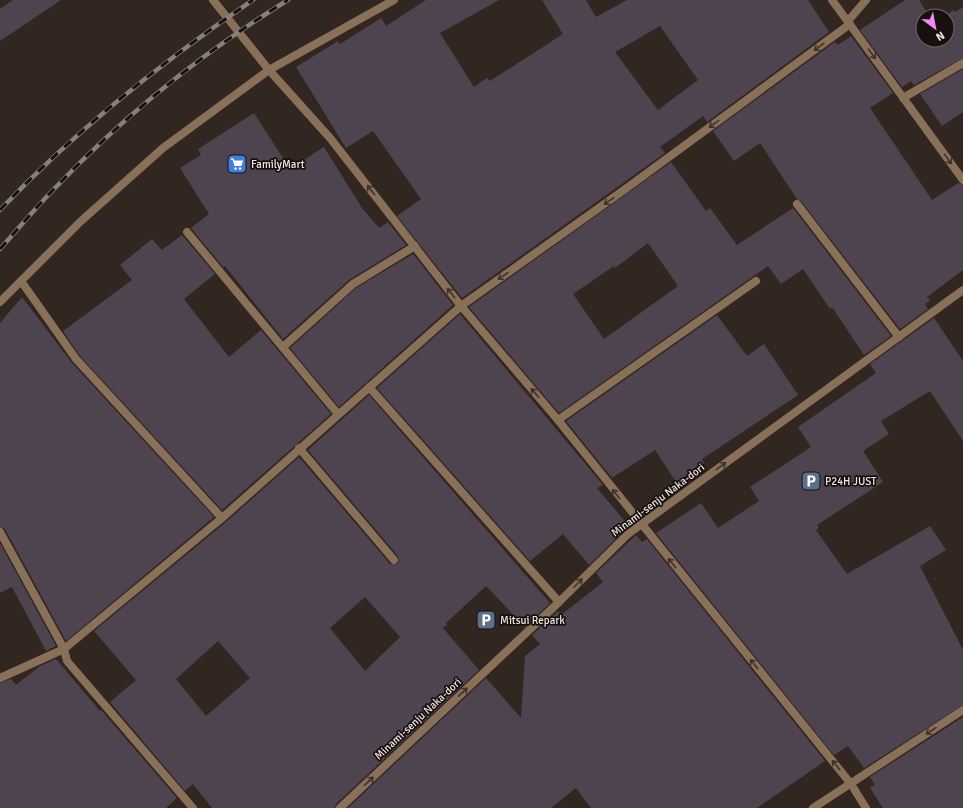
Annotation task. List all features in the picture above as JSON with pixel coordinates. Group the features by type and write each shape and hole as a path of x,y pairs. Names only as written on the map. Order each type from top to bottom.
{"street":[{"path":"213,0 269,70 330,138 461,306 558,420 851,784 866,808"},
{"path":"0,302 80,222 163,148 269,70 394,0"},
{"path":"832,0 963,180"},
{"path":"1,674 64,649 222,518 299,448 461,306 618,194 849,22 866,0"},
{"path":"903,98 963,63"},
{"path":"797,204 899,337"},
{"path":"187,232 284,347 338,414"},
{"path":"284,347 353,284 415,246"},
{"path":"21,281 76,359 222,518"},
{"path":"558,420 756,281"},
{"name":"Minami-senju Naka-dori","path":"340,808 559,602 628,534 963,290"},
{"path":"369,387 559,602"},
{"path":"299,448 394,560"},
{"path":"0,532 64,649 67,661 193,808"},
{"path":"813,808 963,710"}],"building":[{"path":"13,0 61,0 0,41 0,9"},
{"path":"426,0 499,0 440,33 474,87 487,78 490,81 563,34 542,0 586,0 596,17 627,0 808,0 829,32 707,122 703,116 660,147 665,153 462,298 397,216 421,199 373,131 346,148 296,67 338,41 340,44 381,18 386,26","holes":["660,26 698,80 658,110 615,52"]},
{"path":"905,0 919,0 924,8 915,8 915,48 955,48 955,12 963,7 963,58 914,85 911,81 902,87 860,30"},
{"path":"851,36 893,93 870,108 932,200 958,183 963,185 963,270 927,297 930,301 925,304 928,309 900,329 801,201 797,199 760,143 734,161 713,131 835,42 838,45"},
{"path":"963,69 963,112 942,126 920,94"},
{"path":"254,113 290,169 324,147 362,208 379,228 388,222 406,245 349,280 283,339 225,266 223,267 191,228 209,214 180,168 201,155 198,149"},
{"path":"671,162 706,211 710,208 737,245 793,208 891,336 864,355 832,307 830,309 803,269 781,284 768,266 559,413 469,307","holes":["648,243 678,286 604,339 573,294 614,266 615,268"]},
{"path":"182,235 215,274 184,299 229,357 261,330 331,414 222,510 80,356 63,331 132,280 120,265 152,239 162,250"},
{"path":"413,254 453,305 339,407 290,348 356,288"},
{"path":"22,297 72,363 214,517 66,641 5,529 0,527 0,323"},
{"path":"460,314 603,485 597,488 629,526 589,565 563,534 530,561 377,388"},
{"path":"717,315 747,356 764,344 798,395 702,459 704,463 676,482 655,450 612,478 566,421"},
{"path":"934,318 963,361 963,441 930,391 881,421 889,434 863,451 883,482 817,525 819,528 816,530 847,574 930,526 946,550 920,566 963,650 963,705 864,768 848,746 834,755 656,533 701,503 718,528 759,501 750,487 811,447 798,427 876,373 870,364"},
{"path":"369,395 550,603 525,627 486,586 446,623 447,625 443,628 479,670 336,804 335,808 212,808 193,784 185,791 110,702 136,680 94,631 226,522 299,457 390,564 397,564 399,561 398,556 308,450","holes":["365,597 400,637 365,671 330,628","218,641 250,678 206,716 176,679"]},
{"path":"636,535 642,542 647,539 825,761 757,808 591,808 576,788 551,808 348,808 486,678 521,718 525,656 540,644 532,635 558,611 561,615 603,582 596,573"},
{"path":"0,543 56,646 46,651 12,587 0,593"},
{"path":"56,659 177,798 166,808 0,808 0,683 11,679 16,685 40,666"},
{"path":"963,717 963,808 883,808 870,788 875,785 870,777"}],"railway":[{"path":"0,210 59,152 121,98 186,48 253,0"},
{"path":"0,249 57,186 138,110 196,63 226,41 288,0"}],"place":[{"name":"FamilyMart","path":"237,164"},
{"name":"P24H JUST","path":"811,481"},
{"name":"Mitsui Repark","path":"486,620"}]}
